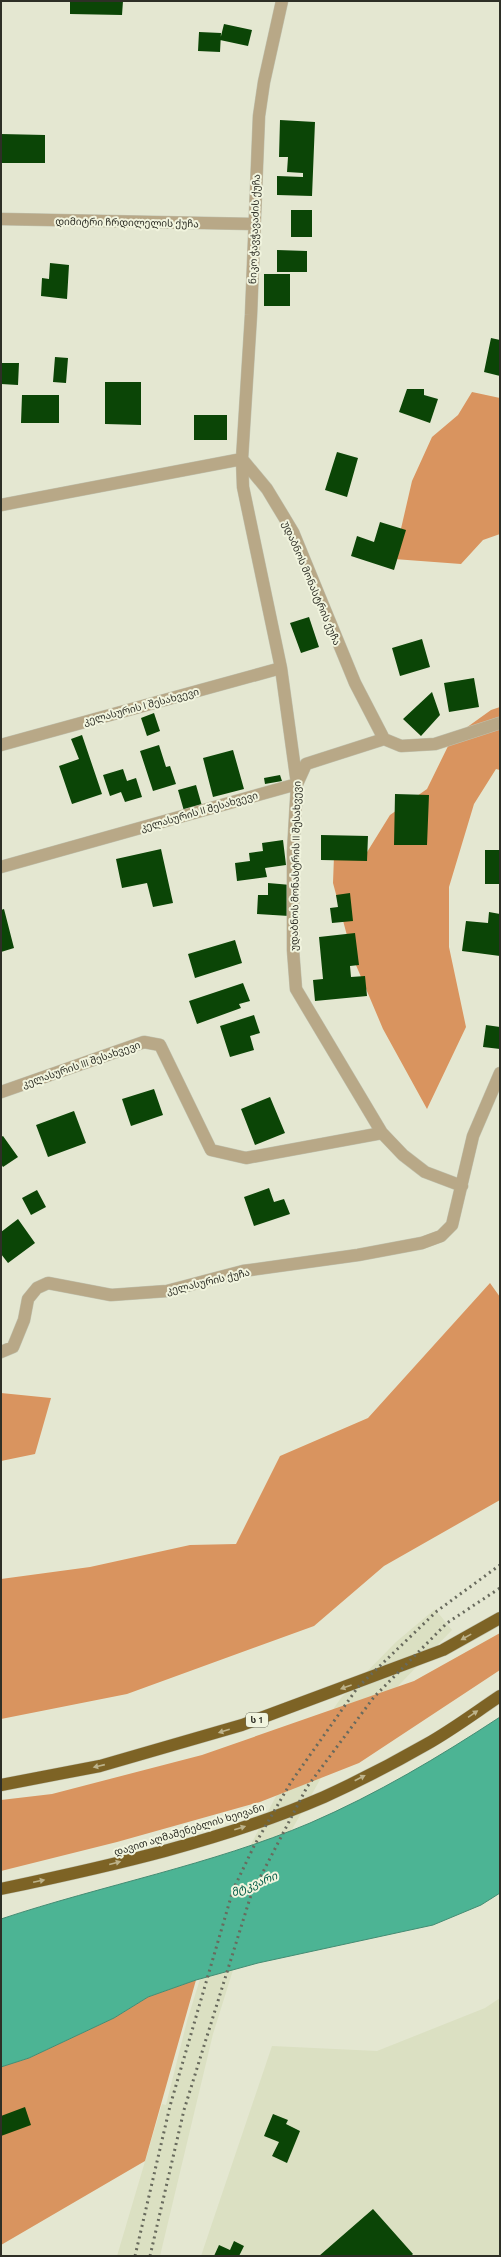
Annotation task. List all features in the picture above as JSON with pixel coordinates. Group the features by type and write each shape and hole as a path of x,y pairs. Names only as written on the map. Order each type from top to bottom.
{"highway":[{"name":"ს 1","path":"1,1784 36,1780 100,1766 242,1725 443,1650 500,1618"},
{"name":"დავით აღმაშენებლის ხეივანი","path":"1,1889 77,1873 160,1852 248,1825 324,1796 427,1744 500,1696"}],"street":[{"name":"ნიკო ჭავჭავაძის ქუჩა","path":"242,459 259,116 264,82 282,1"},
{"name":"დიმიტრი ჩრდილელის ქუჩა","path":"1,219 254,224"},
{"path":"1,505 242,459"},
{"name":"უდაბნოს მონასტრის II შესახვევი","path":"242,459 243,487 282,668 297,784 293,852 293,950 296,989 382,1133 403,1155 425,1172 462,1186"},
{"name":"უდაბნოს მონასტრის ქუჩა","path":"242,459 267,488 293,532 355,683 384,739"},
{"name":"კელასურის I შესახვევი","path":"1,745 282,668"},
{"path":"297,784 306,764 384,739 401,746 434,744 500,723"},
{"name":"კელასურის II შესახვევი","path":"1,868 297,784"},
{"name":"კელასურის III შესახვევი","path":"1,1092 144,1042 160,1045 211,1150 246,1158 382,1133"},
{"path":"462,1186 473,1136 500,1072"},
{"name":"კელასურის ქუჩა","path":"1,1352 13,1347 24,1320 28,1298 37,1288 48,1283 111,1295 167,1291 243,1271 358,1255 422,1243 441,1236 452,1225 462,1186"}],"shaded area":[{"path":"472,392 500,398 500,534 483,540 461,564 394,559 412,481 432,437 458,415"},
{"path":"500,707 500,770 496,769 474,804 449,887 449,947 466,1027 427,1109 383,1029 353,958 333,883 334,856 364,857 390,815 427,789 452,738 491,710"},
{"path":"490,1283 500,1297 500,1500 384,1566 314,1626 127,1694 1,1719 1,1579 90,1567 190,1545 236,1544 280,1456 368,1418"},
{"path":"1,1393 51,1398 35,1454 1,1461"},
{"path":"435,1609 452,1630 375,1710 326,1769 258,1890 213,2034 160,2256 117,2256 162,2104 166,2105 187,2021 234,1877 287,1775 341,1698 396,1642"},
{"path":"500,1633 500,1670 359,1763 260,1802 117,1842 1,1871 1,1800 52,1794 202,1755 414,1681"},
{"path":"196,1980 145,2161 1,2245 1,2067 29,2058 114,2018 148,1997"},
{"path":"500,1998 500,2256 201,2256 272,2046 377,2051 485,2008"}],"water":[{"name":"მტკვარი","path":"500,1717 500,1893 481,1905 433,1925 258,1963 196,1980 148,1997 114,2018 29,2058 1,2067 1,1919 196,1863 272,1838 310,1823 359,1800 407,1774"}],"building":[{"path":"70,1 123,1 122,15 70,14"},
{"path":"224,24 252,30 248,46 220,40"},
{"path":"199,32 221,33 220,52 198,51"},
{"path":"280,120 315,122 312,196 277,195 277,176 303,177 303,173 287,172 288,157 279,157"},
{"path":"1,134 45,135 45,163 1,163"},
{"path":"291,210 312,210 312,237 291,237"},
{"path":"277,250 307,251 307,272 277,272"},
{"path":"50,263 69,265 67,299 41,296 42,278 49,279"},
{"path":"264,274 290,274 290,306 264,306"},
{"path":"491,338 500,340 500,376 484,372"},
{"path":"55,357 68,358 66,383 53,382"},
{"path":"1,363 19,363 18,385 1,384"},
{"path":"105,382 141,382 141,425 105,424"},
{"path":"407,389 424,389 424,395 438,399 430,423 399,412"},
{"path":"22,395 59,395 59,423 21,423"},
{"path":"194,415 227,415 227,440 194,440"},
{"path":"337,452 358,458 347,497 325,490"},
{"path":"380,522 406,530 394,570 351,556 357,536 374,542"},
{"path":"309,617 319,647 301,653 290,623"},
{"path":"422,639 430,667 400,676 392,648"},
{"path":"474,678 479,707 449,712 444,683"},
{"path":"432,692 440,715 421,736 403,719"},
{"path":"154,713 160,731 147,736 141,718"},
{"path":"82,735 102,794 72,804 59,766 79,759 71,739"},
{"path":"159,745 166,767 170,766 176,784 153,791 140,751"},
{"path":"233,750 244,789 213,797 203,758"},
{"path":"123,769 127,781 136,778 142,797 125,802 121,792 110,796 103,775"},
{"path":"280,775 282,781 265,784 264,778"},
{"path":"196,785 202,806 184,811 178,790"},
{"path":"395,794 429,795 427,845 394,845"},
{"path":"321,835 368,836 367,861 321,860"},
{"path":"283,840 286,865 265,868 267,877 237,881 235,863 250,861 249,853 263,851 262,843"},
{"path":"161,849 173,903 153,907 147,883 122,888 116,859"},
{"path":"485,850 500,850 500,884 485,884"},
{"path":"268,883 291,885 289,916 257,914 258,895 268,895"},
{"path":"350,893 353,921 332,923 330,908 338,907 336,895"},
{"path":"4,909 14,948 1,952 1,910"},
{"path":"489,912 500,914 500,956 462,951 466,921 488,923"},
{"path":"355,933 359,965 350,966 351,977 365,976 367,996 315,1001 313,980 323,979 319,937"},
{"path":"235,940 242,963 195,978 188,954"},
{"path":"243,983 250,1001 239,1004 241,1008 197,1024 189,1001"},
{"path":"254,1015 260,1033 250,1036 254,1050 230,1057 220,1026"},
{"path":"486,1025 500,1027 500,1049 483,1047"},
{"path":"154,1089 163,1115 131,1126 122,1099"},
{"path":"270,1097 285,1133 255,1145 241,1109"},
{"path":"74,1111 86,1143 48,1157 36,1125"},
{"path":"3,1136 18,1157 3,1167 1,1164 1,1137"},
{"path":"269,1188 274,1202 284,1199 290,1214 254,1226 244,1197"},
{"path":"37,1190 46,1207 31,1215 22,1198"},
{"path":"18,1219 35,1243 8,1263 1,1254 1,1232"},
{"path":"25,2107 31,2125 1,2136 1,2116"},
{"path":"273,2114 288,2120 286,2124 300,2131 287,2163 272,2156 279,2142 264,2136"},
{"path":"373,2209 413,2254 411,2256 319,2256"},
{"path":"234,2241 244,2246 239,2256 214,2256 219,2245 230,2250"}],"railway":[{"path":"135,2256 170,2106 233,1890 254,1846 291,1782 358,1687 437,1611 500,1565"},
{"path":"150,2256 184,2110 251,1895 307,1787 374,1697 447,1623 500,1588"}]}
